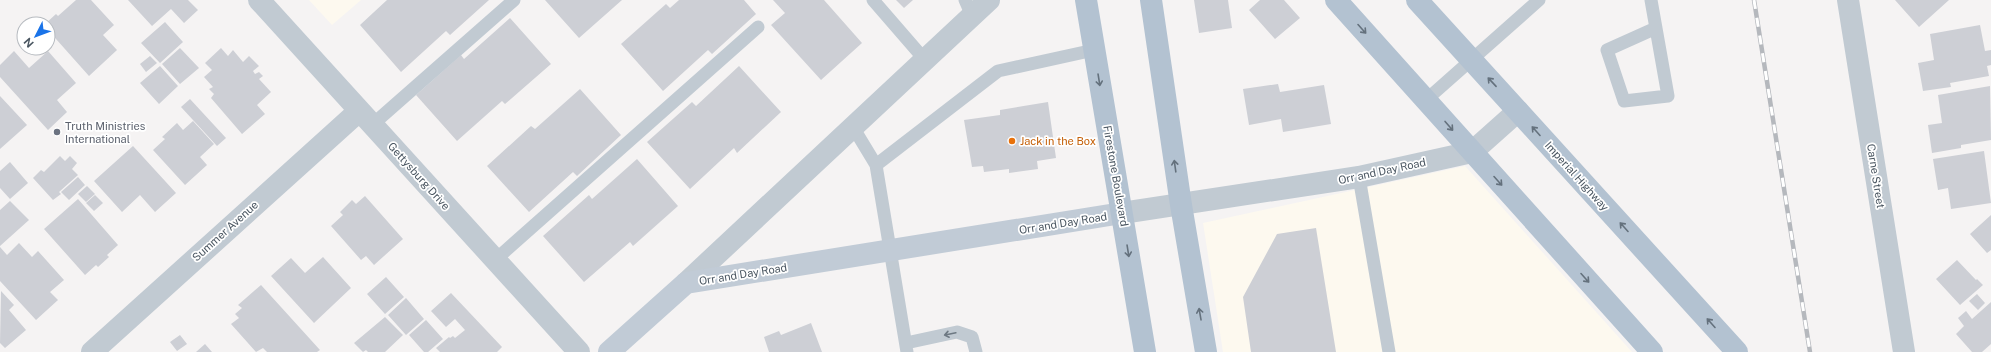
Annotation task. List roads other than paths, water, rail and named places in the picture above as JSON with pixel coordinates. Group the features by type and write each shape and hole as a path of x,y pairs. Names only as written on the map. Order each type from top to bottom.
{"main road":[{"name":"Firestone Boulevard","path":"1086,0 1145,352"},
{"path":"1151,0 1181,205 1206,352"},
{"path":"1336,0 1652,352"},
{"name":"Imperial Highway","path":"1417,0 1737,352"}],"street":[{"name":"Gettysburg Drive","path":"259,0 579,352"},
{"name":"Orr and Day Road","path":"609,352 686,283 925,60 969,8 989,0"},
{"name":"Carne Street","path":"1848,0 1904,352"},
{"name":"Orr and Day Road","path":"686,283 1122,213 1360,177 1472,152 1518,111"},
{"name":"Summer Avenue","path":"92,352 365,118"}],"lane":[{"path":"365,118 514,0"},
{"path":"873,0 925,60"},
{"path":"1651,0 1656,28 1668,96 1624,102 1607,50 1656,28"},
{"path":"1426,100 1530,3"},
{"path":"495,260 758,27"},
{"path":"876,165 998,71 1094,50"},
{"path":"853,127 876,165 906,348 957,332 972,337 976,352"},
{"path":"1360,177 1389,352"}],"railway":[{"path":"1754,0 1810,352"}],"place":[{"name":"Truth Ministries International","path":"57,132"},
{"name":"Jack in the Box","path":"1012,141"}]}
